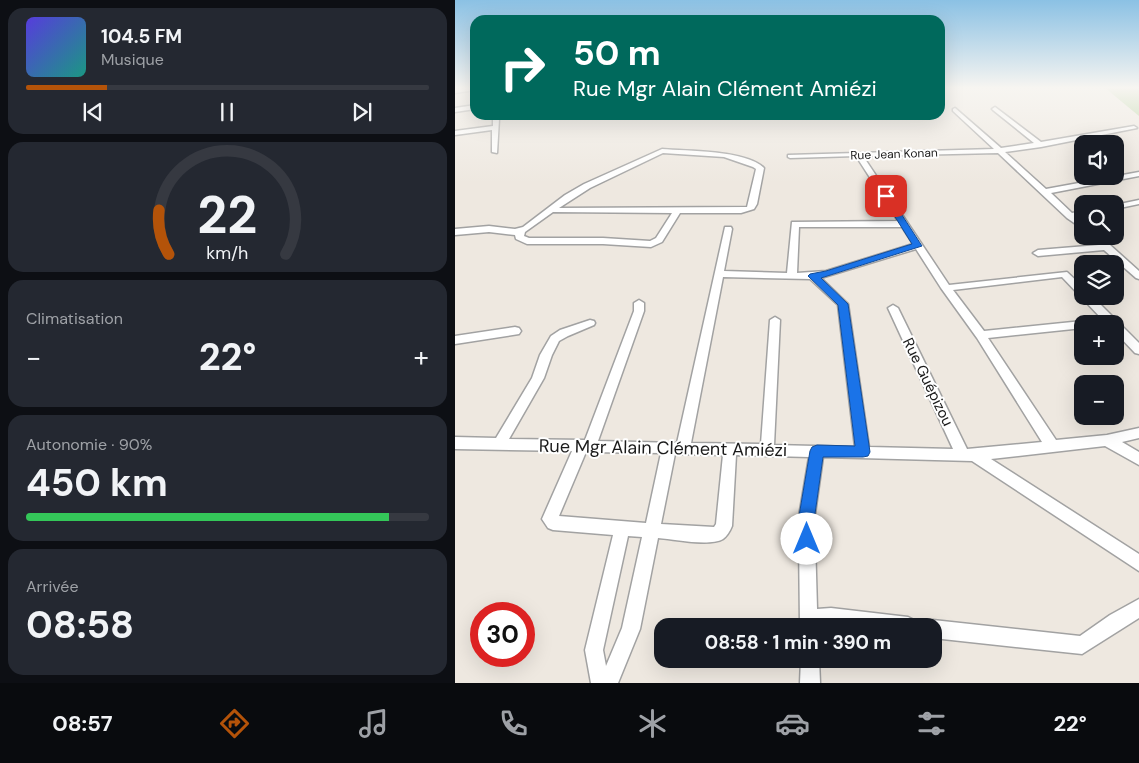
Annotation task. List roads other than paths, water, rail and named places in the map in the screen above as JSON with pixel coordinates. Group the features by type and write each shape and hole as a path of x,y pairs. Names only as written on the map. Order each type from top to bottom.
{"street":[{"path":"964,119 1074,219"},
{"path":"1008,119 1041,144"},
{"path":"495,120 495,152"},
{"path":"455,133 495,128"},
{"name":"Rue Jean Konan","path":"790,156 998,151 1134,128"},
{"path":"551,210 741,211 750,209 753,204 760,168 757,165 725,155 662,151 595,182 568,197 521,231 519,237 527,241 651,244 659,240 677,211"},
{"path":"859,155 946,288 981,335 1051,446"},
{"path":"1045,192 1139,174"},
{"path":"1124,205 1139,202"},
{"path":"1070,216 1074,215"},
{"path":"792,275 795,224 904,224"},
{"path":"455,232 489,229 521,231"},
{"path":"608,683 631,629 651,532 676,448 720,274 728,230"},
{"path":"1105,245 1139,276"},
{"path":"720,274 813,276 827,274 918,246"},
{"path":"1038,253 1107,247"},
{"path":"946,288 1064,274 1074,284"},
{"path":"813,276 843,304 863,452"},
{"path":"639,303 639,311 585,447 550,519 553,523 562,525 713,535 724,526 729,449"},
{"path":"1095,305 1104,315"},
{"name":"Rue Guépizou","path":"893,308 969,455"},
{"path":"767,450 775,320"},
{"path":"500,443 538,378 546,355 555,339 564,333 590,323"},
{"path":"981,335 1074,325"},
{"path":"455,340 515,332"},
{"path":"1124,335 1139,350"},
{"name":"Rue Mgr Alain Clément Amiézi","path":"455,443 969,455 1107,440 1139,433"},
{"path":"1107,440 1139,459"},
{"path":"809,618 805,528 817,451"},
{"path":"969,455 1139,563"},
{"path":"601,683 594,650 623,529"},
{"path":"942,630 1082,645 1116,621 1139,608"},
{"path":"827,618 840,618"},
{"path":"810,668 810,683"}]}
